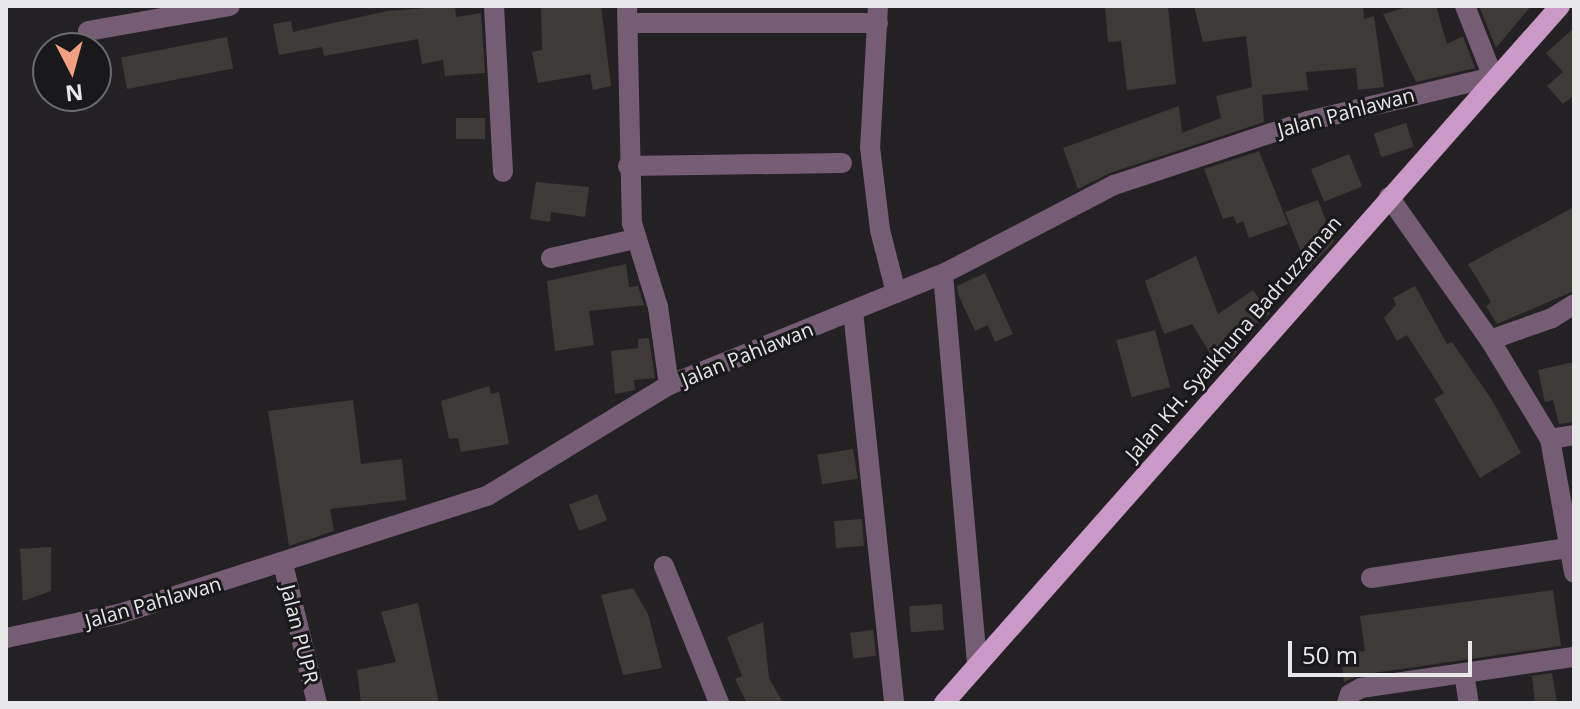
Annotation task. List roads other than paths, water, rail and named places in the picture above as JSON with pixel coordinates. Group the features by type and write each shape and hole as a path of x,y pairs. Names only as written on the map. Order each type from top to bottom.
{"main road":[{"name":"Jalan KH. Syaikhuna Badruzzaman","path":"944,703 1389,197 1442,142 1493,77 1560,6"}],"street":[{"path":"88,31 230,6"},
{"path":"494,6 503,172"},
{"path":"1465,6 1493,77"},
{"path":"669,385 658,307 635,239 628,166 627,14 878,14 870,147 880,230 896,293"},
{"name":"Jalan Pahlawan","path":"6,638 119,614 283,564 487,496 669,385 943,274 1114,185 1308,121 1493,77"},
{"path":"628,166 842,163"},
{"path":"1389,197 1490,340 1550,439 1572,547 1574,573"},
{"path":"551,258 635,239"},
{"path":"943,274 977,666"},
{"path":"1490,340 1552,318 1574,304"},
{"path":"853,311 894,703"},
{"path":"1552,318 1574,317"},
{"path":"1550,439 1574,435"},
{"path":"1371,578 1572,547"},
{"name":"Jalan PUPR","path":"283,564 317,703"},
{"path":"664,566 719,703"},
{"path":"1347,703 1361,688 1574,657"},
{"path":"1464,673 1469,703"}]}
